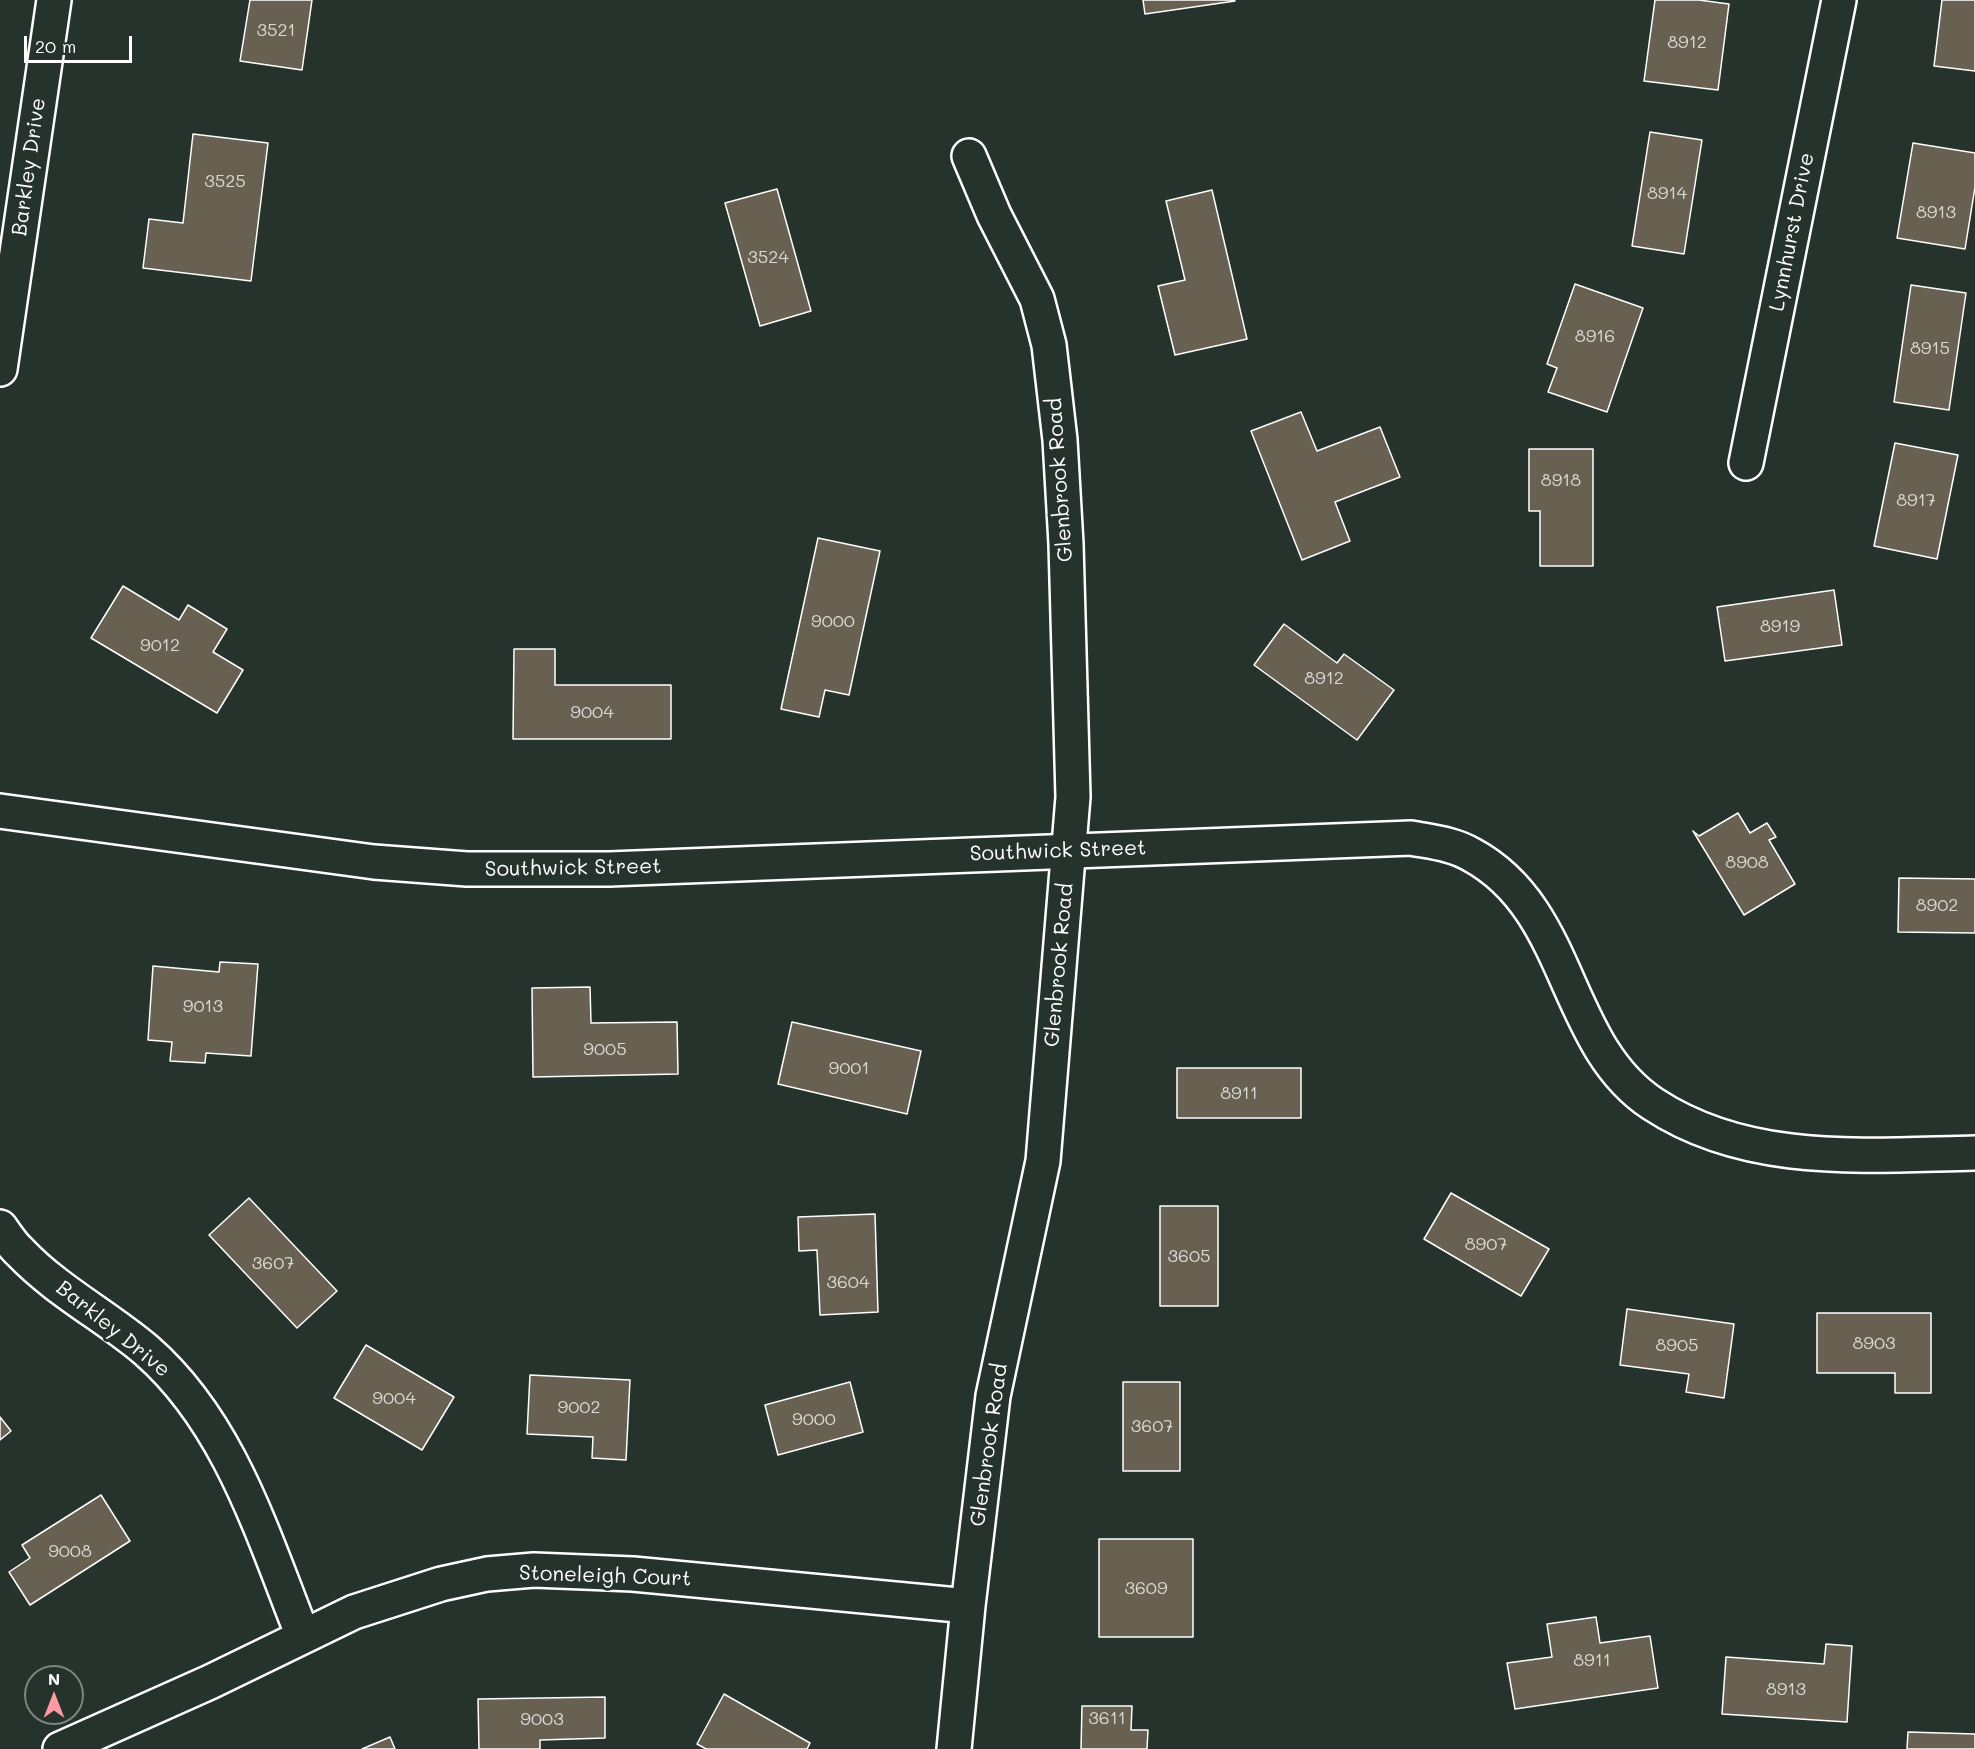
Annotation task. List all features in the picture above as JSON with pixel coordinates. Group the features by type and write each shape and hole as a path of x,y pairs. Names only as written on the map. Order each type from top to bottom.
{"street":[{"name":"Barkley Drive","path":"0,369 54,0"},
{"name":"Lynnhurst Drive","path":"1746,463 1839,0"},
{"name":"Glenbrook Road","path":"954,1749 993,1396 1043,1161 1073,796 1066,544 1060,440 1049,345 1037,299 994,215 969,156"},
{"name":"Southwick Street","path":"0,811 374,862 467,869 609,869 1411,838 1442,843 1472,854 1507,878 1536,915 1597,1043 1623,1077 1652,1103 1714,1135 1793,1153 1845,1156 1975,1153"},
{"name":"Barkley Drive","path":"0,1227 19,1251 55,1284 146,1350 173,1376 196,1406 222,1446 249,1500 303,1636"},
{"name":"Stoneleigh Court","path":"60,1749 210,1682 354,1612 441,1584 487,1574 534,1570 633,1574 968,1606"}],"building":[{"path":"250,0 312,0 302,70 240,61"},
{"path":"1143,0 1234,0 1235,1 1145,14"},
{"path":"1655,0 1699,0 1729,4 1718,90 1644,81"},
{"path":"1942,0 1975,0 1975,71 1934,66"},
{"path":"1650,132 1702,140 1684,254 1632,246"},
{"path":"193,134 268,143 251,281 143,268 149,219 183,223"},
{"path":"1913,143 1975,153 1975,187 1965,249 1897,238"},
{"path":"777,189 811,311 760,326 725,203"},
{"path":"1212,190 1247,339 1175,355 1158,286 1185,280 1166,201"},
{"path":"1575,284 1643,308 1607,412 1548,392 1557,368 1547,364"},
{"path":"1911,285 1966,293 1949,410 1894,402"},
{"path":"1301,412 1317,451 1380,427 1400,477 1335,502 1350,541 1302,560 1251,431"},
{"path":"1895,443 1958,455 1937,559 1874,546"},
{"path":"1529,449 1593,449 1593,566 1540,566 1540,511 1529,511"},
{"path":"818,538 880,551 849,695 825,690 819,717 781,709"},
{"path":"123,586 179,620 188,605 227,629 213,652 243,670 217,713 91,638"},
{"path":"1834,590 1842,645 1725,661 1717,607"},
{"path":"1284,624 1337,663 1344,654 1394,690 1357,740 1254,665"},
{"path":"514,649 555,649 555,685 671,685 671,739 513,739"},
{"path":"1738,813 1750,833 1767,823 1776,837 1769,840 1795,884 1744,915 1693,831 1699,836"},
{"path":"1899,878 1975,879 1975,933 1898,932"},
{"path":"220,962 258,964 251,1056 206,1053 205,1063 170,1061 172,1042 148,1040 153,966 219,972"},
{"path":"590,987 591,1023 677,1022 678,1074 533,1077 532,988"},
{"path":"792,1022 921,1051 907,1114 778,1084"},
{"path":"1177,1068 1301,1068 1301,1118 1177,1118"},
{"path":"1451,1193 1549,1249 1521,1296 1424,1239"},
{"path":"249,1198 337,1291 297,1328 209,1235"},
{"path":"1160,1206 1218,1206 1218,1306 1160,1306"},
{"path":"875,1214 878,1312 820,1315 817,1250 799,1251 798,1217"},
{"path":"1627,1309 1734,1324 1724,1398 1686,1392 1689,1374 1620,1365"},
{"path":"1817,1313 1931,1313 1931,1393 1895,1393 1895,1373 1817,1373"},
{"path":"366,1345 454,1397 422,1450 334,1398"},
{"path":"530,1375 630,1380 626,1460 592,1458 593,1437 527,1434"},
{"path":"850,1382 863,1432 778,1455 765,1405"},
{"path":"1123,1382 1180,1382 1180,1471 1123,1471"},
{"path":"0,1417 11,1431 0,1440"},
{"path":"101,1495 130,1541 30,1605 9,1572 30,1558 22,1545"},
{"path":"1099,1539 1193,1539 1193,1637 1099,1637"},
{"path":"1596,1617 1600,1643 1650,1636 1658,1688 1515,1709 1507,1663 1552,1657 1547,1624"},
{"path":"1826,1644 1852,1646 1847,1722 1722,1714 1726,1657 1824,1664"},
{"path":"724,1694 810,1743 807,1749 706,1749 697,1744"},
{"path":"605,1697 605,1738 540,1740 540,1749 479,1749 478,1699"},
{"path":"1082,1706 1132,1706 1131,1730 1148,1730 1147,1749 1081,1749"},
{"path":"1908,1732 1975,1734 1975,1749 1907,1749"},
{"path":"390,1737 395,1749 362,1749"}]}
